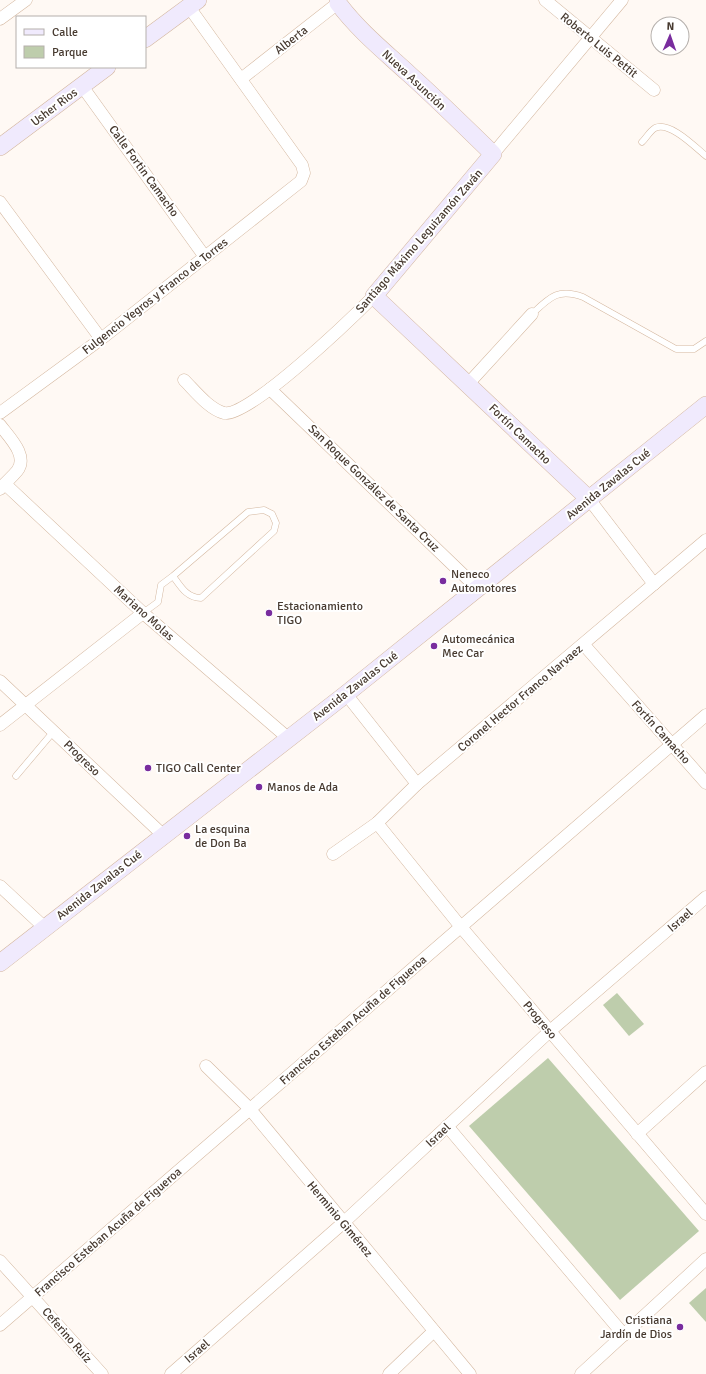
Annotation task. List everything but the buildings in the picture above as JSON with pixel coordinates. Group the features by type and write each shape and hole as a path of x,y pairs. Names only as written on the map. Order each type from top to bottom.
{"main road":[{"name":"Nueva Asunción","path":"339,1 352,21 367,36 410,74 493,154"},
{"path":"146,38 194,4"},
{"name":"Usher Rios","path":"0,147 106,68"},
{"name":"Santiago Máximo Leguizamón Zaván","path":"374,296 493,154"},
{"name":"Fortín Camacho","path":"374,296 589,499"},
{"name":"Avenida Zavalas Cué","path":"0,963 44,927 346,694 706,405"}],"street":[{"path":"0,19 26,0"},
{"name":"Roberto Luis Pettit","path":"545,0 654,90"},
{"name":"Santiago Máximo Leguizamón Zaván","path":"493,154 622,0"},
{"name":"Alberta","path":"241,80 339,1"},
{"path":"194,4 241,80"},
{"name":"Fulgencio Yegros y Franco de Torres","path":"0,413 101,339 301,181 304,173 302,165 241,80"},
{"name":"Calle Fortin Camacho","path":"82,86 205,257"},
{"path":"0,202 101,339"},
{"name":"Santiago Máximo Leguizamón Zaván","path":"184,380 212,407 225,413 234,411 270,389 334,336 374,296"},
{"path":"468,384 532,314"},
{"name":"San Roque González de Santa Cruz","path":"270,389 477,588"},
{"path":"0,425 20,454 21,462 18,470 1,488"},
{"name":"Mariano Molas","path":"1,488 288,738"},
{"name":"Fortín Camacho","path":"589,499 654,584"},
{"name":"Coronel Hector Franco Narvaez","path":"333,854 376,823 417,784 584,645 706,540"},
{"path":"0,725 143,613"},
{"name":"Fortín Camacho","path":"584,645 706,783"},
{"name":"Progreso","path":"0,681 163,835"},
{"path":"346,694 417,784"},
{"name":"Francisco Esteban Acuña de Figueroa","path":"0,1325 249,1108 706,715"},
{"name":"Progreso","path":"376,823 461,927 706,1214"},
{"path":"0,886 44,927"},
{"name":"Israel","path":"171,1374 343,1223 550,1031 706,897"},
{"name":"Herminio Giménez","path":"206,1066 249,1108 470,1374"},
{"path":"637,1134 706,1072"},
{"path":"447,1126 624,1335"},
{"path":"581,1374 706,1259"},
{"name":"Ceferino Ruíz","path":"0,1261 102,1374"},
{"path":"389,1374 434,1331"}],"lane":[{"path":"642,142 654,129 663,126 676,132 706,156"},
{"path":"532,314 547,299 558,293 572,293 583,297 676,349 694,349 706,341"},
{"path":"143,613 158,602 161,586 248,512 264,510 272,514 276,523 274,531 201,598 193,598 184,592 173,576"},
{"path":"16,776 54,731"}],"green space":[{"path":"617,993 644,1024 629,1036 603,1005"},
{"path":"548,1058 699,1231 620,1300 469,1126"},
{"path":"706,1288 706,1322 689,1303"}],"place":[{"name":"Neneco Automotores","path":"443,581"},
{"name":"Estacionamiento TIGO","path":"269,613"},
{"name":"Automecánica Mec Car","path":"434,646"},
{"name":"TIGO Call Center","path":"148,768"},
{"name":"Manos de Ada","path":"259,787"},
{"name":"La esquina de Don Ba","path":"187,836"},
{"name":"Cristiana Jardín de Dios","path":"680,1327"}]}
